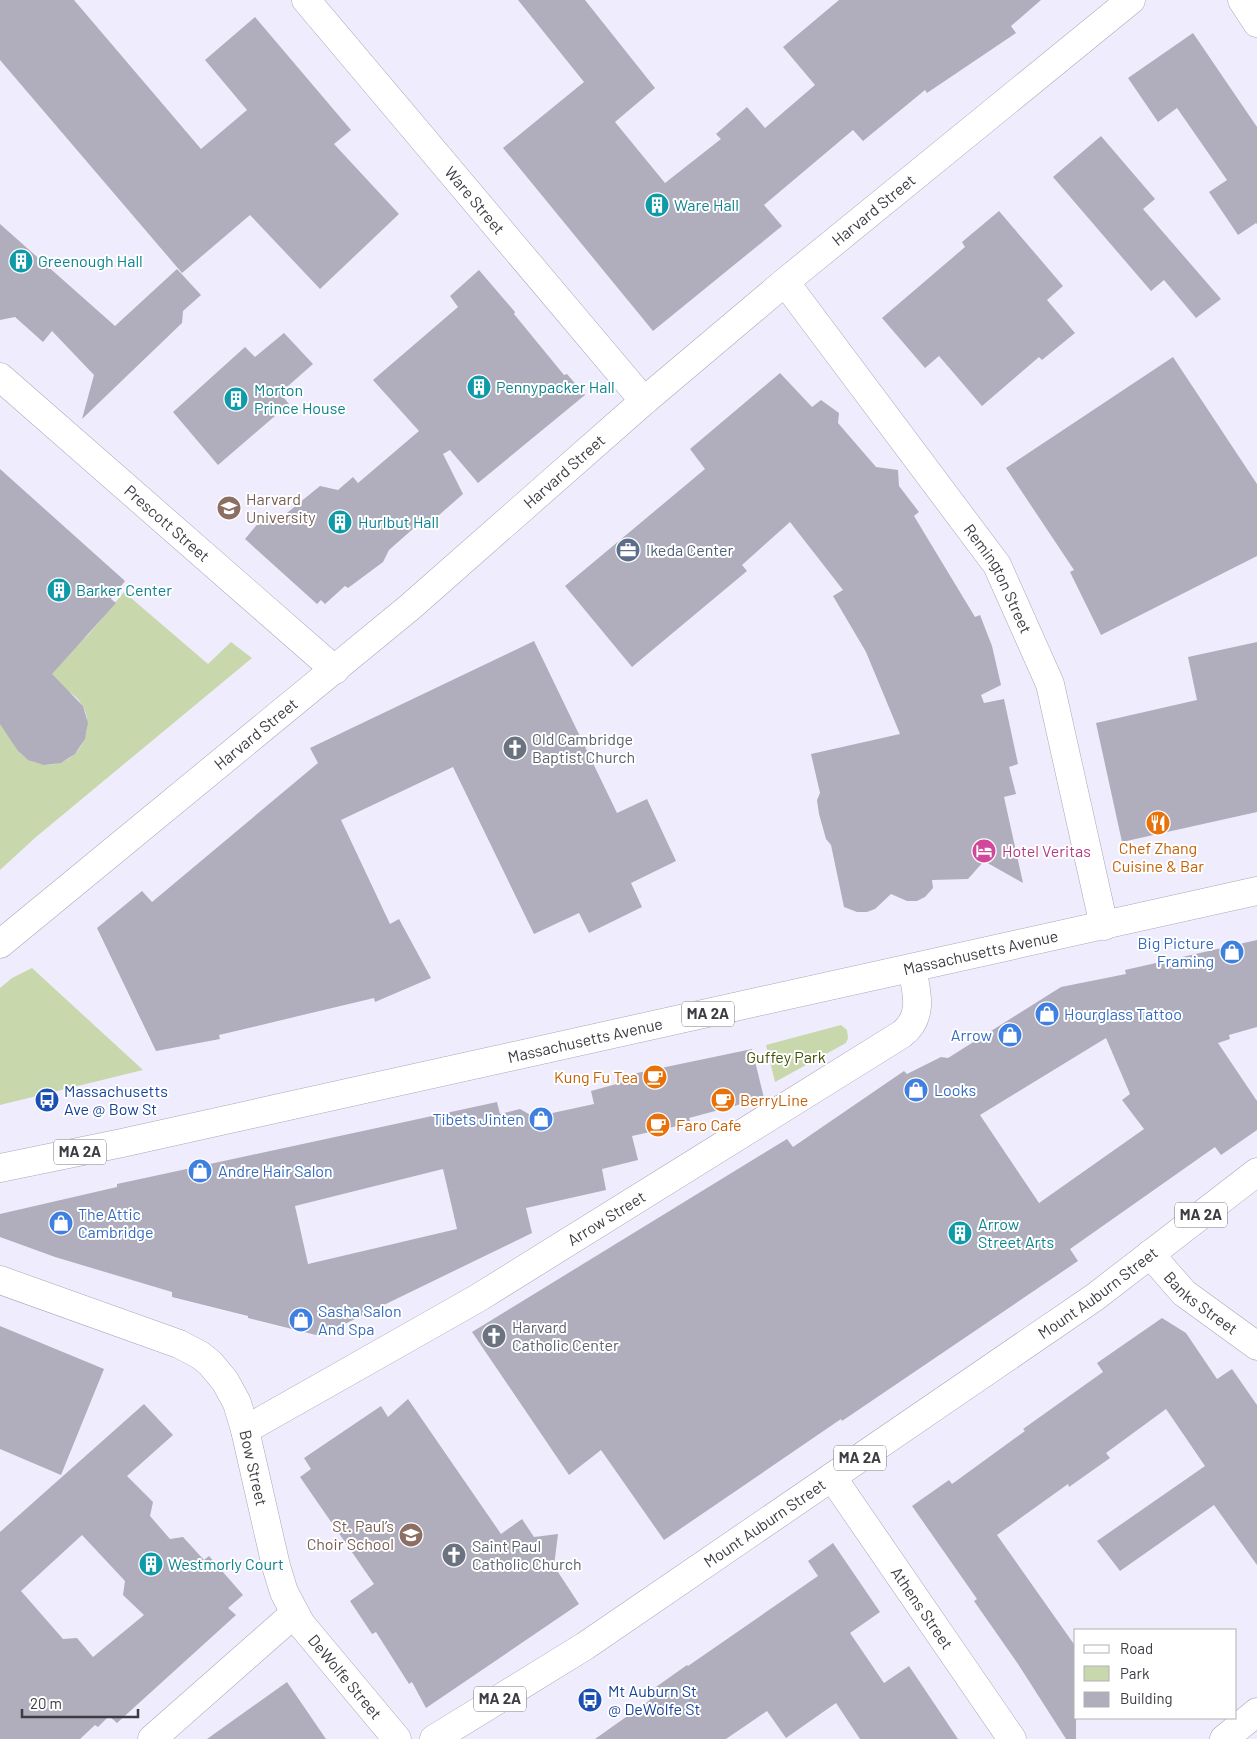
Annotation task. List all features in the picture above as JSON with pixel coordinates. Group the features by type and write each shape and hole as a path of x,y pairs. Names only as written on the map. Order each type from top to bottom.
{"street":[{"name":"Ware Street","path":"306,0 644,401"},
{"name":"Harvard Street","path":"0,944 410,607 644,401 785,282 1131,0"},
{"path":"1242,0 1257,23"},
{"name":"Remington Street","path":"785,282 997,565 1050,684 1104,926"},
{"name":"Prescott Street","path":"0,377 335,670"},
{"name":"Massachusetts Avenue","path":"0,1168 122,1143 1257,892"},
{"name":"Arrow Street","path":"245,1430 478,1298 902,1034 912,1024 917,1010 917,994 912,969"},
{"name":"Mount Auburn Street","path":"434,1739 556,1666 1095,1297 1257,1172"},
{"name":"Banks Street","path":"1150,1254 1184,1293 1257,1346"},
{"name":"Bow Street","path":"0,1280 180,1344 200,1355 218,1372 237,1403 276,1566 284,1592 295,1613"},
{"name":"Athens Street","path":"832,1477 1012,1739"},
{"path":"152,1739 295,1613"},
{"name":"DeWolfe Street","path":"295,1613 301,1624 397,1739"},
{"path":"1224,1739 1257,1712"}],"green space":[{"path":"124,592 208,664 231,642 252,658 36,837 0,870 0,717 88,635","holes":["57,687 71,693 82,704 87,717 87,730 83,743 75,754 64,761 50,764 29,760 17,749 8,728"]},
{"path":"32,968 143,1070 0,1105 0,988 12,978"},
{"name":"Guffey Park","path":"841,1025 847,1030 848,1038 846,1043 775,1082 766,1045"}],"building":[{"path":"0,0 74,0 201,149 247,110 205,60 255,17 351,130 334,144 399,214 320,289 250,215 182,273 0,60"},
{"path":"518,0 585,0 655,88 615,122 665,183 721,139 716,134 747,107 765,128 815,85 783,47 839,0 1041,0 1011,26 1016,33 927,93 925,90 863,141 853,130 764,205 782,226 653,331 503,148 584,82"},
{"path":"1193,33 1257,127 1257,224 1238,235 1209,192 1227,180 1177,108 1158,122 1128,78"},
{"path":"1101,136 1155,199 1143,209 1221,299 1196,318 1164,280 1151,291 1053,177"},
{"path":"999,211 1063,286 1047,300 1075,333 1042,360 1039,357 982,406 939,356 925,368 882,318 965,247 962,242"},
{"path":"0,224 115,326 177,269 201,295 183,311 182,323 82,419 94,375 52,331 43,342 15,317 0,320"},
{"path":"479,270 515,312 514,314 564,375 567,374 585,395 478,483 450,450 443,454 463,494 430,523 423,520 389,550 383,562 348,588 345,586 325,604 321,600 317,604 245,539 260,521 277,521 320,486 338,490 353,477 358,483 419,431 373,380 458,307 450,296"},
{"name":"Morton Prince House","path":"284,333 313,364 280,393 289,404 218,465 173,412 245,347 255,357"},
{"path":"1173,357 1257,484 1257,556 1101,635 1070,572 1074,570 1006,468"},
{"path":"780,373 812,407 821,400 839,413 838,423 876,467 898,470 899,486 919,512 914,516 975,617 980,615 992,646 1001,685 981,695 984,703 1004,699 1018,764 1009,767 1016,794 1004,797 1023,883 984,861 968,879 932,880 933,888 925,897 917,901 907,901 891,894 875,909 867,912 857,912 844,907 831,845 826,839 819,814 817,800 820,793 811,754 900,734 866,652 833,596 843,590 790,522 742,565 747,571 632,667 565,586 705,469 690,449"},
{"name":"Barker Center","path":"0,469 125,581 111,599 116,603 52,674 83,706 88,723 85,739 75,754 61,763 44,765 28,760 18,751 0,724"},
{"path":"534,641 617,813 647,799 676,861 631,883 642,907 589,933 579,913 534,934 453,767 341,820 390,924 399,919 431,978 375,1002 374,998 219,1035 220,1039 156,1051 97,928 142,891 152,902 318,763 310,748"},
{"path":"1257,642 1257,812 1122,842 1096,723 1197,700 1188,657"},
{"path":"1257,940 1257,1027 1229,1035 1230,1039 1218,1043 1257,1101 1257,1130 1221,1155 1215,1147 1070,1249 1078,1261 664,1540 601,1450 569,1475 472,1332 787,1139 793,1147 904,1071 907,1074 941,1057 948,1058 1061,987 1126,974 1125,970","holes":["1106,1038 1130,1094 1122,1100 1144,1129 1039,1203 980,1115"]},
{"path":"752,1049 764,1098 689,1118 691,1123 632,1136 638,1160 602,1169 606,1190 526,1208 532,1233 320,1336 172,1297 172,1292 55,1257 0,1237 0,1214 117,1187 117,1184 497,1102 500,1114 520,1109 534,1117 594,1104 591,1091 620,1083 618,1077","holes":["443,1169 457,1229 308,1264 295,1206"]},
{"path":"1162,1318 1186,1333 1217,1379 1232,1369 1257,1405 1257,1565 1214,1505 1120,1571 1097,1541 1205,1466 1166,1409 1106,1453 1110,1458 1069,1487 1068,1484 997,1535 1074,1644 1074,1719 1076,1719 1076,1739 1066,1739 1018,1664 974,1601 977,1599 912,1506 949,1480 952,1484 1025,1431 1023,1429 1103,1372 1097,1363"},
{"path":"0,1326 104,1369 61,1475 0,1449"},
{"name":"Saint Paul Catholic Church","path":"408,1399 501,1534 522,1519 534,1537 558,1534 554,1566 579,1604 426,1708 412,1682 409,1684 376,1632 372,1634 350,1601 374,1584 300,1477 311,1469 304,1458 381,1406 388,1417"},
{"name":"Westmorly Court","path":"144,1404 173,1435 127,1476 153,1502 150,1516 170,1539 183,1537 204,1560 209,1556 243,1595 228,1608 236,1615 117,1723 109,1716 98,1727 95,1725 80,1739 0,1739 0,1532","holes":["82,1535 125,1581 123,1595 144,1615 93,1657 77,1638 63,1639 21,1591"]},
{"path":"833,1543 880,1612 850,1633 884,1683 909,1666 958,1739 860,1739 836,1703 786,1738 767,1711 726,1739 595,1739 650,1700 646,1694 818,1576 808,1561"},
{"path":"287,1682 326,1739 207,1739"}],"place":[{"name":"Ware Hall","path":"657,205"},
{"name":"Greenough Hall","path":"21,261"},
{"name":"Pennypacker Hall","path":"479,387"},
{"name":"Morton Prince House","path":"236,399"},
{"name":"Harvard University","path":"229,508"},
{"name":"Hurlbut Hall","path":"340,522"},
{"name":"Ikeda Center","path":"628,550"},
{"name":"Barker Center","path":"59,590"},
{"name":"Old Cambridge Baptist Church","path":"515,748"},
{"name":"Chef Zhang Cuisine & Bar","path":"1158,823"},
{"name":"Hotel Veritas","path":"984,851"},
{"name":"Big Picture Framing","path":"1232,952"},
{"name":"Hourglass Tattoo","path":"1047,1014"},
{"name":"Arrow","path":"1010,1035"},
{"name":"Kung Fu Tea","path":"655,1077"},
{"name":"Looks","path":"916,1090"},
{"name":"Massachusetts Ave @ Bow St","path":"47,1100"},
{"name":"BerryLine","path":"723,1100"},
{"name":"Tibets Jinten","path":"541,1119"},
{"name":"Faro Cafe","path":"658,1125"},
{"name":"Andre Hair Salon","path":"200,1171"},
{"name":"The Attic Cambridge","path":"61,1223"},
{"name":"Arrow Street Arts","path":"960,1233"},
{"name":"Sasha Salon And Spa","path":"301,1320"},
{"name":"Harvard Catholic Center","path":"494,1336"},
{"name":"St. Paul’s Choir School","path":"411,1535"},
{"name":"Saint Paul Catholic Church","path":"454,1555"},
{"name":"Westmorly Court","path":"151,1564"},
{"name":"Mt Auburn St @ DeWolfe St","path":"590,1700"}]}
